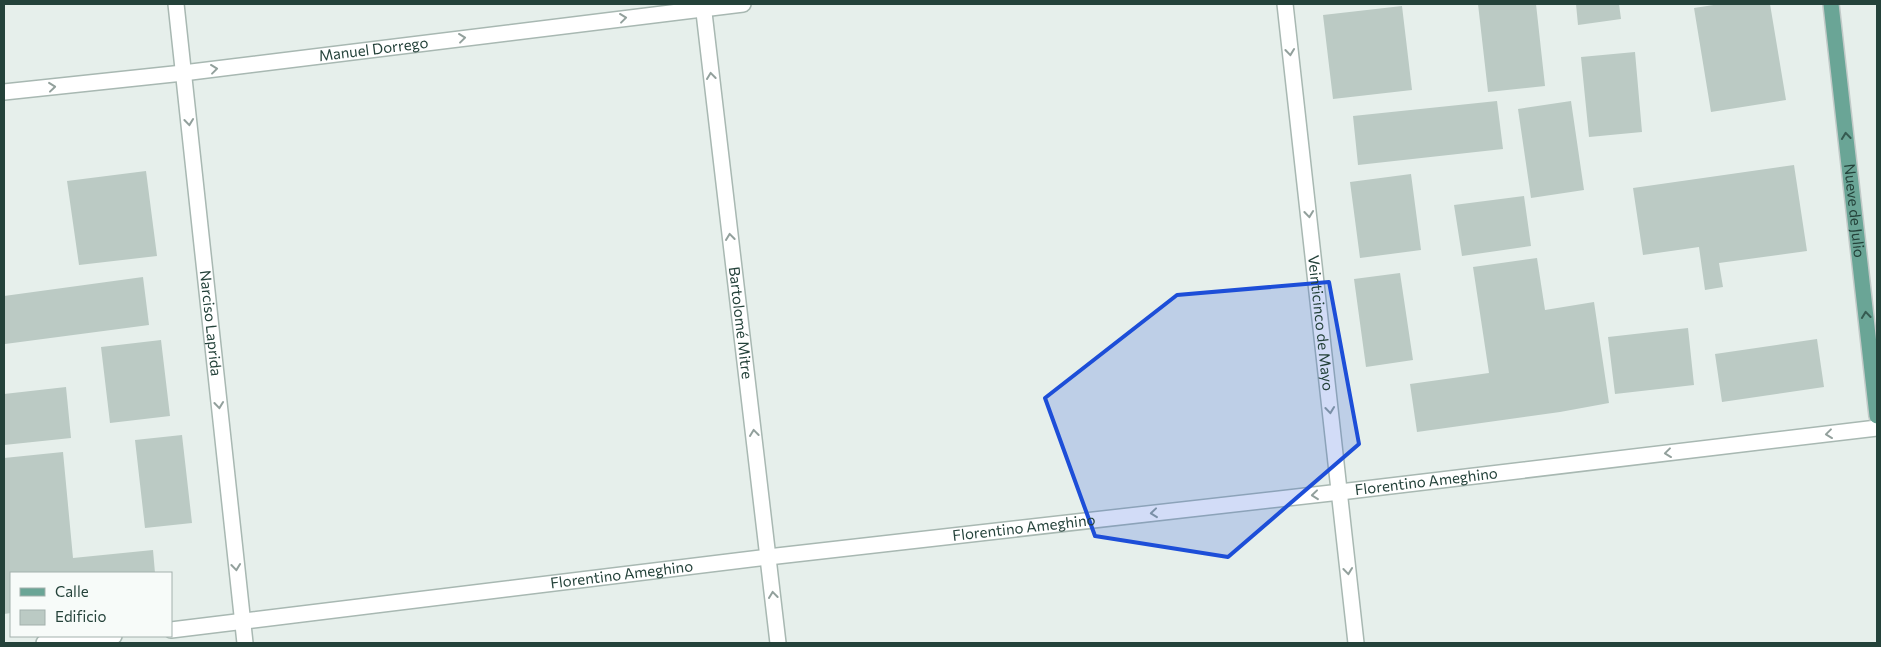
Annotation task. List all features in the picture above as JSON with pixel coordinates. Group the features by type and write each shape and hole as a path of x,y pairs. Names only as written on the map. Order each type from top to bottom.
{"main road":[{"name":"Nueve de Julio","path":"1831,4 1877,416"}],"street":[{"name":"Narciso Laprida","path":"176,4 245,643"},
{"name":"Manuel Dorrego","path":"4,92 183,73 703,6 743,4"},
{"name":"Veinticinco de Mayo","path":"1285,4 1356,643"},
{"name":"Bartolomé Mitre","path":"703,6 778,643"},
{"name":"Florentino Ameghino","path":"172,630 768,557 1340,492 1877,428"},
{"path":"44,643 104,637"}],"highlighted area":[{"path":"1329,282 1359,444 1228,557 1095,536 1045,398 1177,295"}],"building":[{"path":"1478,4 1536,4 1545,86 1488,92"},
{"path":"1576,4 1619,4 1621,19 1578,25"},
{"path":"1720,4 1770,4 1786,100 1711,112 1694,8"},
{"path":"1402,6 1412,90 1333,99 1323,15"},
{"path":"1635,52 1642,132 1589,137 1581,57"},
{"path":"1497,101 1503,149 1358,165 1353,116"},
{"path":"1571,101 1584,190 1531,198 1518,109"},
{"path":"1794,165 1807,251 1719,263 1723,287 1705,290 1699,247 1643,255 1633,188"},
{"path":"146,171 157,256 79,265 67,181"},
{"path":"1411,174 1421,250 1360,258 1350,182"},
{"path":"1524,196 1531,246 1462,256 1454,205"},
{"path":"1537,258 1545,310 1594,302 1609,403 1560,412 1417,432 1410,384 1489,373 1473,267"},
{"path":"1400,273 1413,360 1366,367 1354,279"},
{"path":"143,277 149,325 5,344 4,296"},
{"path":"1688,328 1694,385 1615,394 1608,337"},
{"path":"1817,339 1824,387 1722,402 1715,354"},
{"path":"161,340 170,416 110,423 101,347"},
{"path":"66,387 71,438 4,445 4,394"},
{"path":"182,435 192,523 145,528 135,440"},
{"path":"63,452 73,558 153,550 155,572 10,572 10,613 4,614 4,458"}]}
